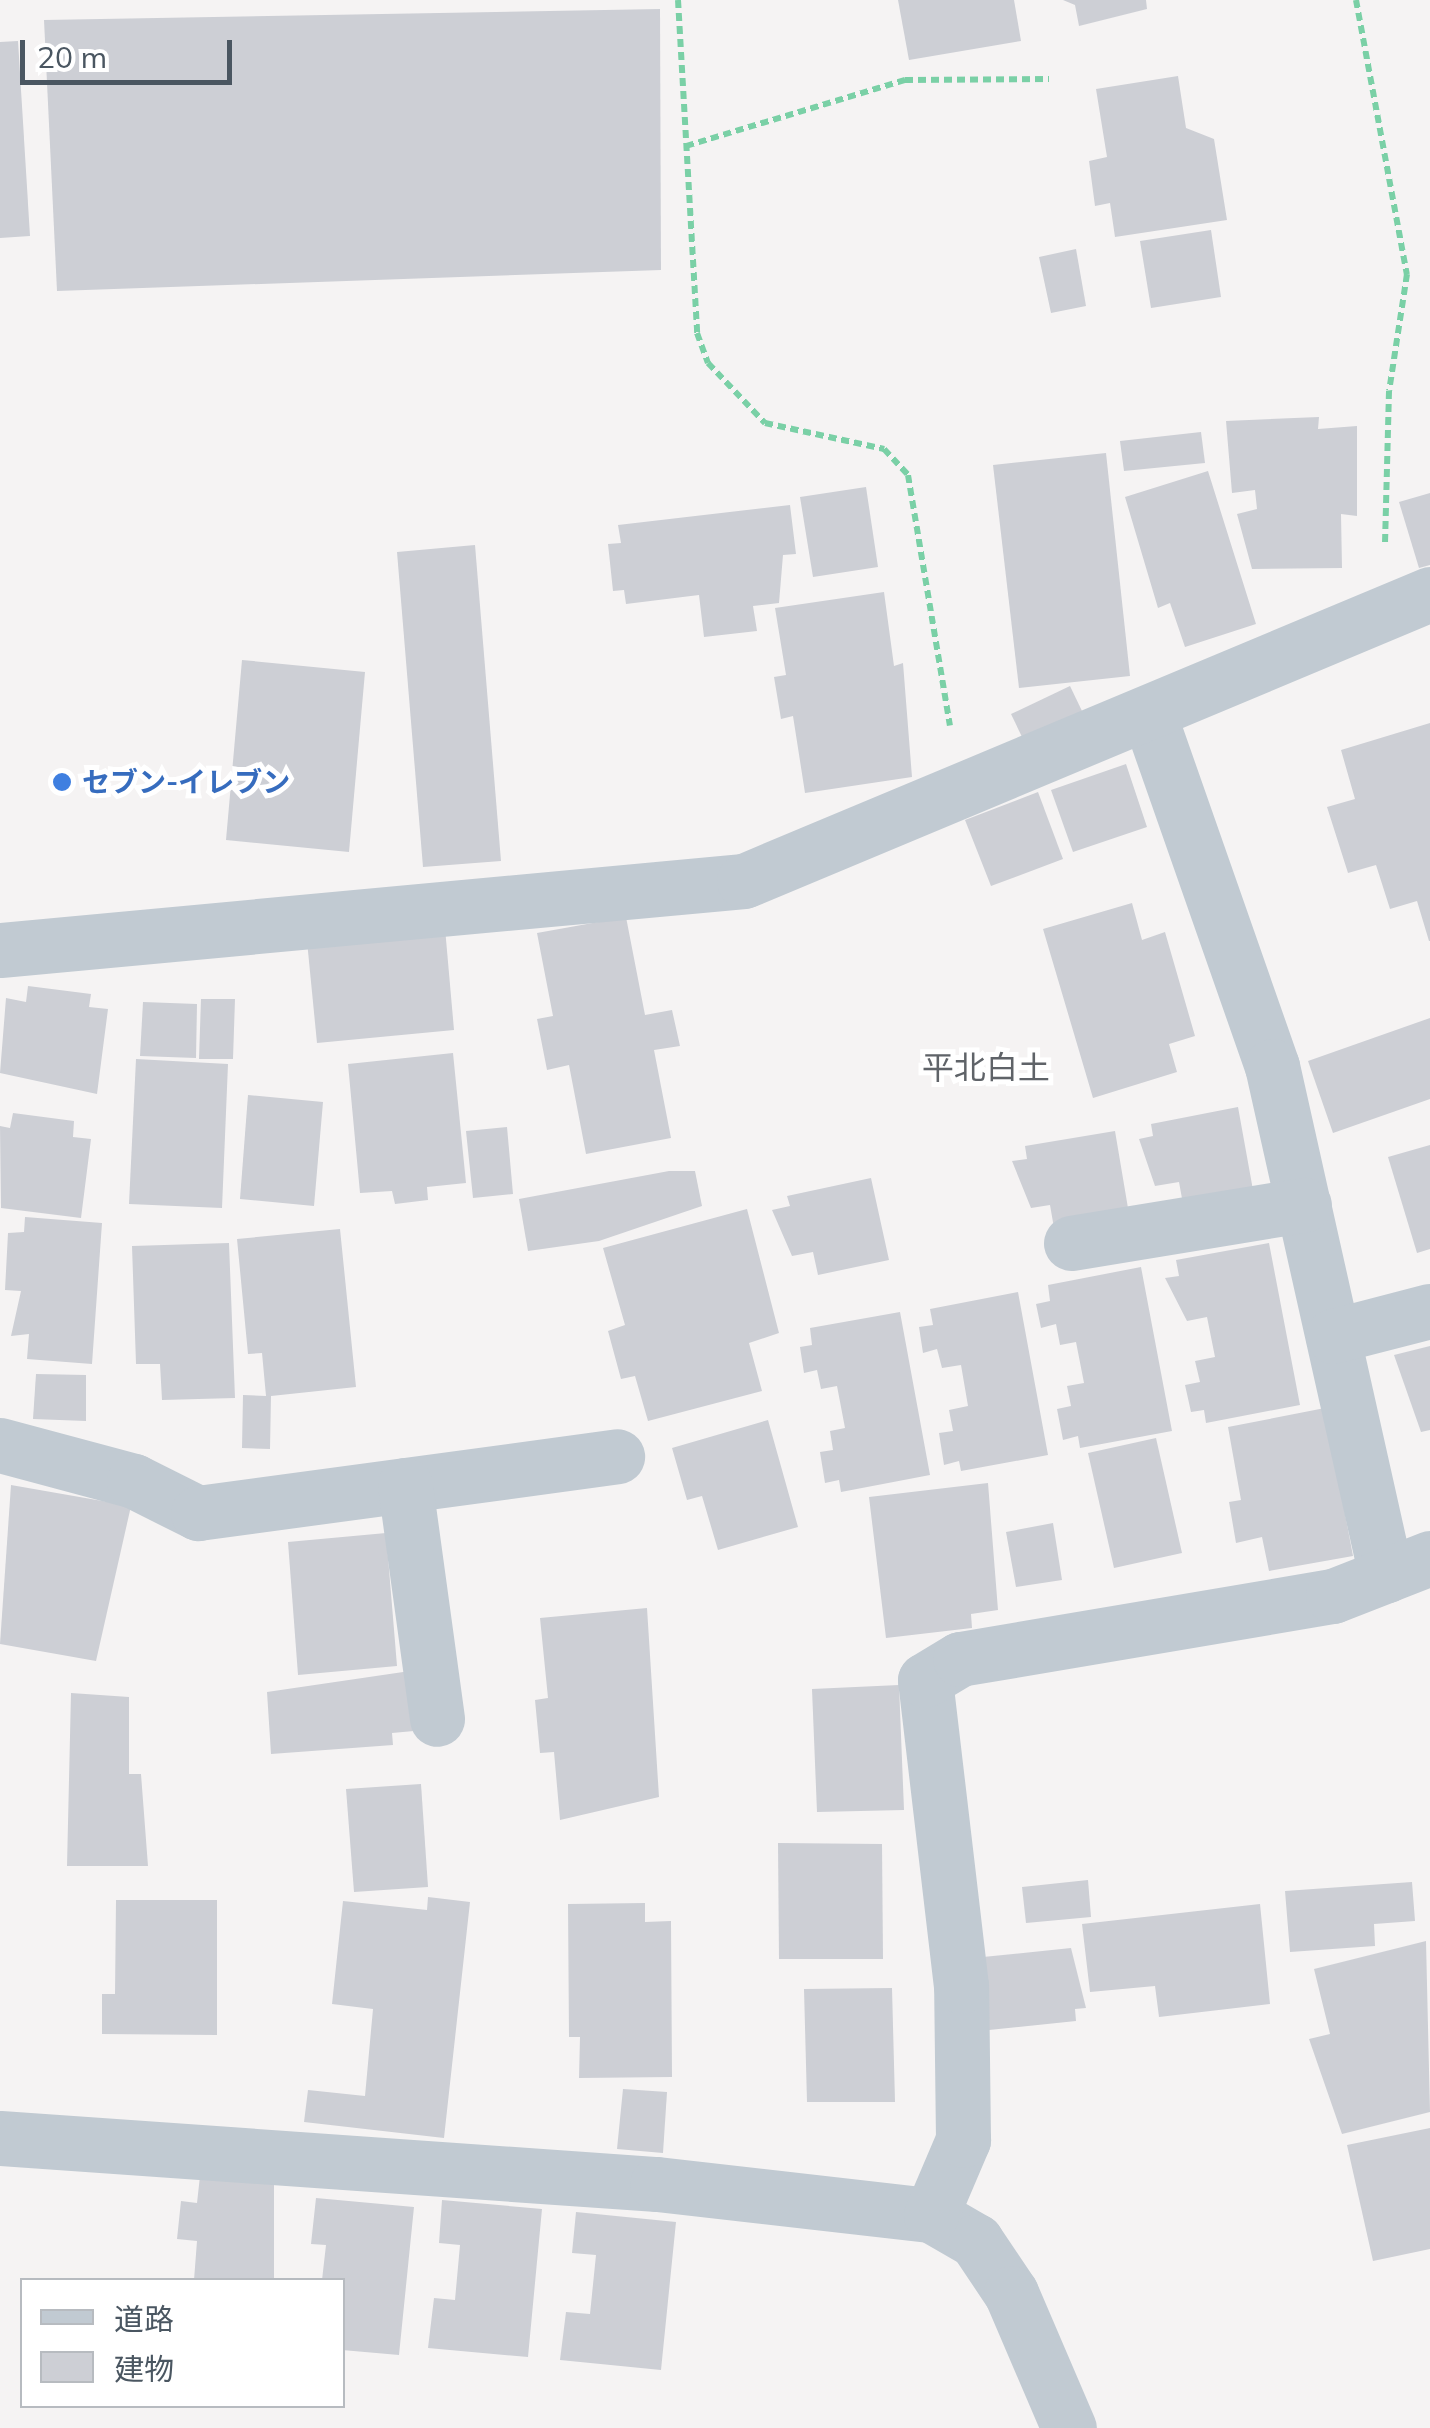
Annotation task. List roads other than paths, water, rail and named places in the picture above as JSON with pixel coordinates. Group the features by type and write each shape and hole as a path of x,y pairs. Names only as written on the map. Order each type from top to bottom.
{"street":[{"path":"0,950 744,881 1150,714 1408,602"},
{"path":"931,2215 963,2140 960,1986 924,1680 960,1659 1333,1596 1408,1566 1333,1336 1272,1066 1150,714"},
{"path":"1071,1244 1304,1205"},
{"path":"1333,1336 1430,1311"},
{"path":"0,1445 134,1481 198,1513 617,1456"},
{"path":"405,1485 438,1718"},
{"path":"0,2138 657,2184 931,2215 976,2241 1011,2293 1069,2428"}],"place":[{"name":"セブン-イレブン","path":"62,782"}],"district":[{"name":"平北白土","path":"986,1067"}]}
